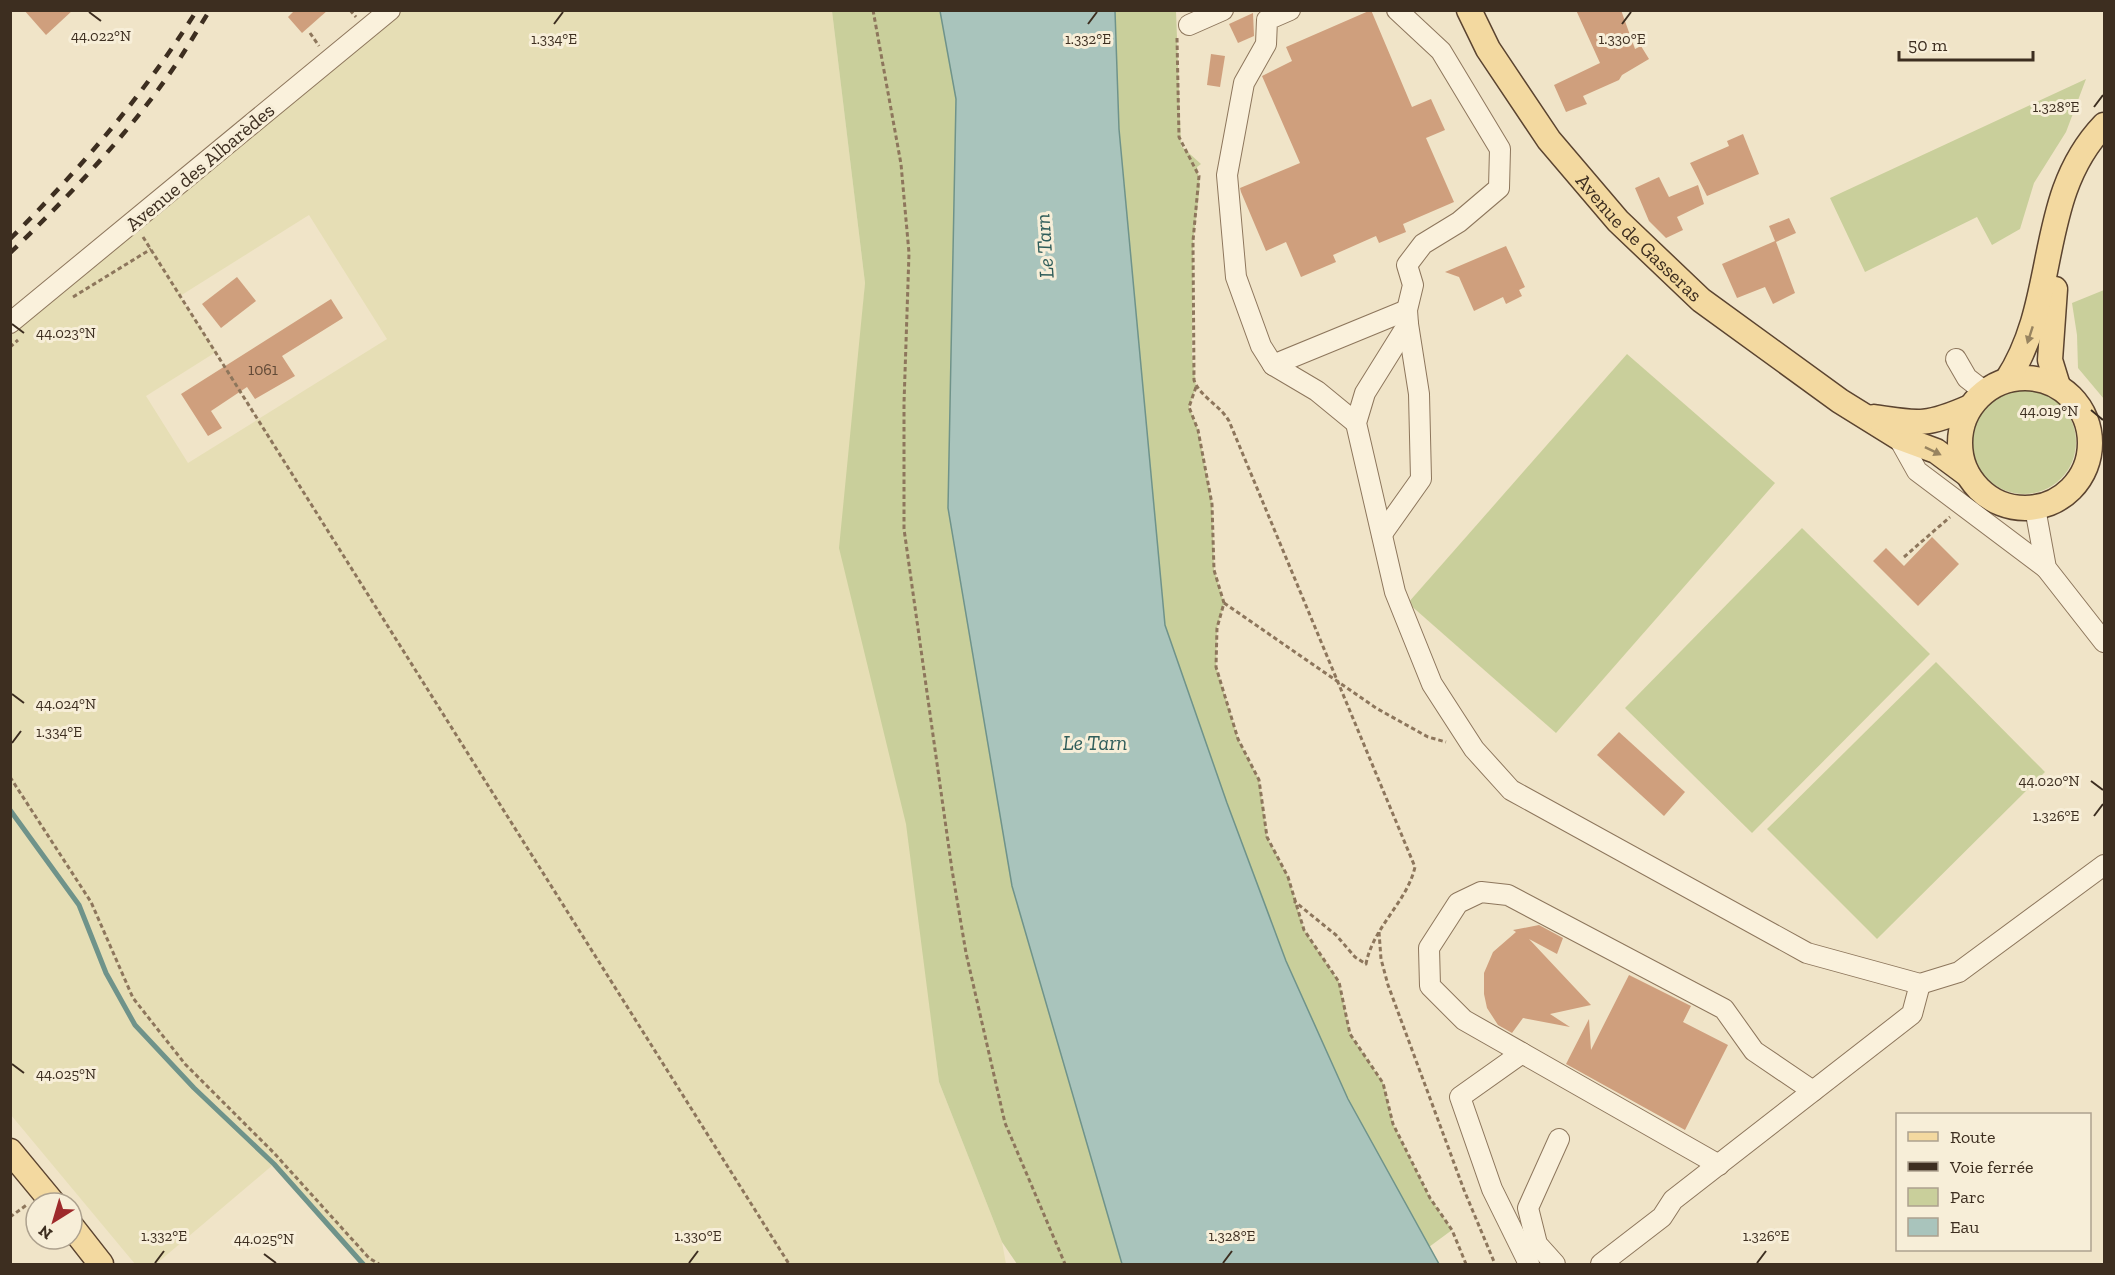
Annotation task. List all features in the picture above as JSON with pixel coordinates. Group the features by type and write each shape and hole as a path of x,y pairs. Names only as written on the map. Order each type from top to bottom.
{"main road":[{"name":"Avenue de Gasseras","path":"1469,10 1488,49 1550,140 1618,221 1701,300 1799,373 1863,415 1898,437 1936,451 1967,474"},
{"path":"2007,380 2024,378 2042,380 2058,386 2075,400 2095,423 2087,467 2079,481 2067,494 2052,504 2035,508 2015,508 1996,502 1979,490 1967,474 1960,447 1964,420 1977,400 2007,380 2029,341 2061,197 2076,161 2104,124"},
{"path":"2058,386 2052,373 2050,360 2055,289 2075,203 2084,181 2104,149"},
{"name":"Avenue de Gasseras","path":"1863,415 1918,424 1942,419 1977,400"},
{"path":"2079,481 2104,470"},
{"path":"10,1151 43,1191"},
{"path":"84,1245 95,1262"}],"street":[{"name":"Avenue des Albarèdes","path":"15,331 232,138 390,10"},
{"path":"1183,29 1223,10"},
{"path":"1290,10 1267,20 1266,44 1245,83 1227,175 1236,277 1261,346 1273,365 1317,391 1356,423"},
{"path":"1397,10 1442,51 1500,149 1499,188 1458,222 1424,244 1407,266 1413,285 1407,317 1365,393 1356,423 1395,592 1432,684 1474,748 1511,790 1807,953 1920,984 1959,972 2104,865"},
{"path":"1273,365 1407,317"},
{"path":"1382,534 1421,479 1419,394 1407,317"},
{"path":"1956,358 1977,400"},
{"path":"1898,437 1917,471 2046,568 2104,642"},
{"path":"2035,508 2046,568"},
{"path":"1719,1165 1464,1020 1430,986 1429,948 1458,903 1481,892 1508,895 1724,1009 1754,1051 1813,1091"},
{"path":"1601,1264 1662,1217 1673,1200 1912,1014 1920,984"},
{"path":"1522,1053 1460,1097 1492,1189 1529,1264"},
{"path":"1555,1264 1537,1244 1528,1208 1559,1139"},
{"path":"1492,1189 1528,1208"}],"path":[{"path":"873,10 901,164 909,253 904,529 954,882 966,953 1005,1123 1065,1264"},
{"path":"1183,29 1179,137 1200,176 1193,241 1192,356 1196,387 1189,407 1198,430 1212,504 1215,570 1224,603 1217,628 1216,667 1238,739 1259,780 1267,837 1288,878 1304,930 1339,982 1350,1034 1383,1083 1393,1124 1430,1198 1452,1230 1466,1264"},
{"path":"134,223 789,1264"},
{"path":"72,298 151,249"},
{"path":"10,347 15,331"},
{"path":"1196,387 1216,404 1229,421 1415,867 1407,887 1369,950 1366,964 1355,957 1336,934 1294,901"},
{"path":"1904,557 1952,515 1970,512"},
{"path":"1224,603 1338,683 1428,737 1474,748"},
{"path":"10,777 91,902 133,998 185,1064 274,1153 369,1258 379,1264"},
{"path":"1380,931 1381,959 1388,986 1464,1190 1495,1264"}],"shaded area":[{"path":"390,11 832,11 865,283 856,392 939,1082 1002,1242 1006,1264 363,1264 274,1164 156,1264 135,1264 84,1203 84,1191 74,1191 11,1115 10,323","holes":["309,215 387,339 188,463 146,396 216,352 180,296"]}],"green space":[{"path":"832,11 940,11 956,99 948,508 1012,886 1122,1264 1017,1264 1002,1242 939,1082 906,824 839,548 865,283"},
{"path":"1115,11 1176,11 1181,146 1201,164 1197,167 1200,186 1193,241 1192,356 1196,387 1189,407 1198,430 1212,504 1214,570 1224,603 1217,628 1216,667 1238,739 1259,780 1267,837 1288,877 1304,930 1339,982 1350,1034 1383,1083 1393,1124 1430,1198 1452,1230 1429,1247 1348,1099 1286,961 1227,803 1165,625 1119,129"},
{"path":"2086,79 2066,132 2034,183 2020,229 1992,245 1977,217 1865,272 1830,198"},
{"path":"2104,290 2104,399 2078,368 2077,335 2072,303"},
{"path":"1627,354 1775,483 1556,733 1408,603"},
{"path":"2024,390 2044,394 2061,405 2072,422 2076,442 2072,462 2061,479 2044,490 2024,494 2004,490 1987,479 1976,462 1972,442 1976,422 1987,405 2004,394"},
{"path":"1802,528 1930,654 1752,833 1625,708"},
{"path":"1936,662 2045,772 1877,939 1767,829"}],"water":[{"name":"Le Tarn","path":"940,11 1115,11 1119,129 1165,625 1227,803 1286,961 1348,1099 1439,1264 1122,1264 1012,886 948,508 956,99"}],"building":[{"path":"24,10 73,10 46,35"},
{"path":"295,10 328,10 302,33 288,17"},
{"path":"1371,10 1412,107 1431,99 1445,130 1426,138 1454,202 1403,224 1406,232 1379,243 1376,236 1333,255 1336,262 1301,277 1286,242 1266,251 1240,188 1300,163 1262,76 1292,61 1286,47"},
{"path":"1576,10 1621,10 1635,49 1641,46 1649,59 1622,75 1619,80 1583,96 1587,104 1566,112 1554,85 1600,63"},
{"path":"1253,13 1254,36 1238,43 1229,24"},
{"path":"1211,54 1225,56 1220,87 1207,85"},
{"path":"1743,134 1759,174 1707,196 1690,163 1729,146 1727,141"},
{"path":"1659,177 1669,197 1698,185 1704,204 1677,217 1683,230 1666,238 1649,221 1635,188"},
{"path":"1789,218 1796,233 1776,242 1795,293 1773,304 1765,287 1737,298 1722,264 1775,241 1769,226"},
{"path":"1506,246 1525,287 1519,290 1522,296 1506,304 1503,297 1474,311 1459,277 1445,272"},
{"path":"237,277 256,301 221,328 202,304"},
{"path":"331,299 343,318 282,356 295,376 255,399 247,387 211,411 222,428 208,436 181,394"},
{"path":"1932,537 1959,564 1918,606 1873,561 1886,548 1904,566"},
{"path":"1619,732 1685,792 1664,816 1597,755"},
{"path":"1539,925 1563,938 1557,954 1529,939 1591,1005 1550,1014 1570,1027 1523,1018 1512,1033 1498,1025 1487,1008 1484,973 1493,952 1516,932 1513,930"},
{"path":"1629,975 1691,1006 1683,1022 1728,1045 1685,1130 1566,1064 1589,1019 1591,1050"}],"waterway":[{"path":"10,810 79,905 106,973 135,1025 194,1088 274,1164 363,1264"}],"railway":[{"path":"10,239 87,158 110,130 155,72 197,10"},
{"path":"10,253 73,190 132,123 174,68 210,10"}]}
